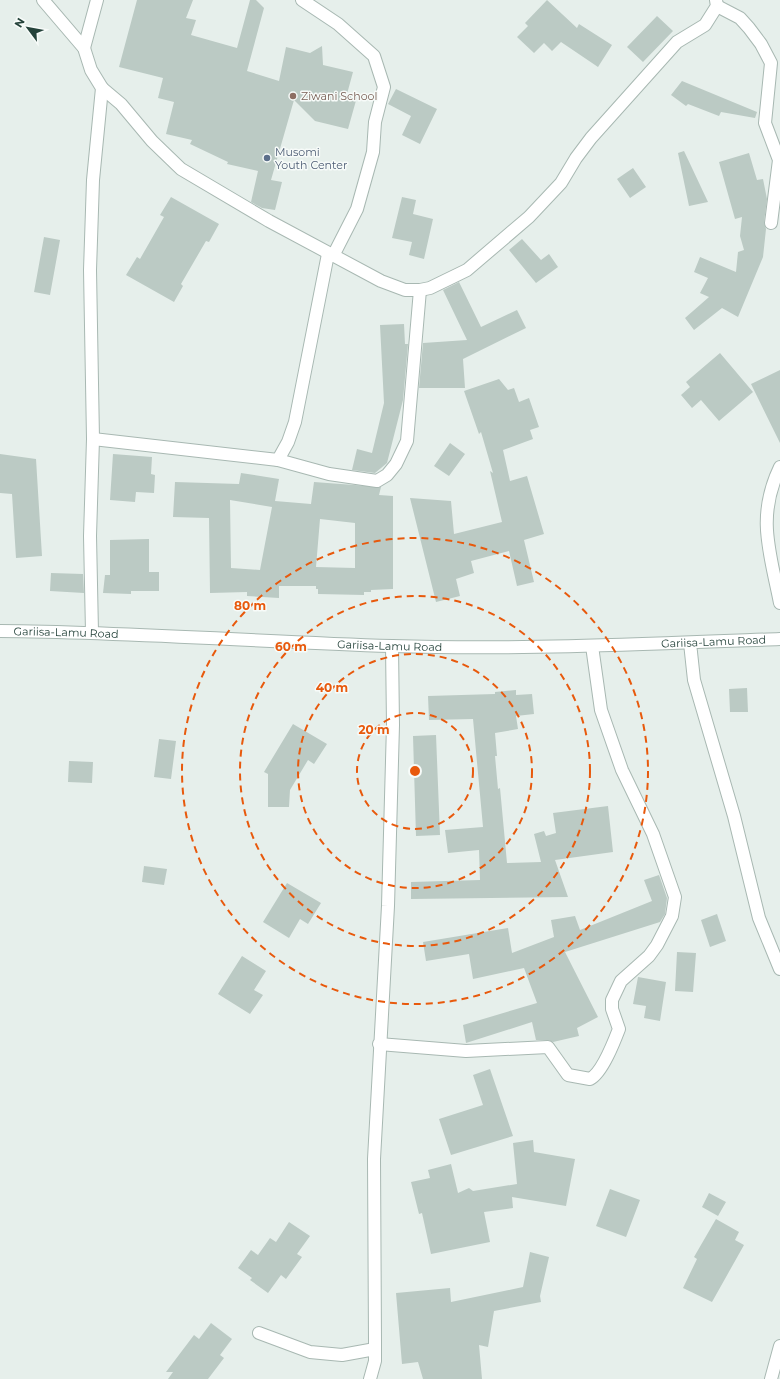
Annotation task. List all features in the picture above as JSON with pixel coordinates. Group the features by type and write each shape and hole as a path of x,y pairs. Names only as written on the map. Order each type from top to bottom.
{"street":[{"path":"43,0 84,48 91,70 102,88 121,104 152,141 181,169 331,255 381,281 405,290 430,288 467,270 529,217 561,183 576,158 591,138 677,42 705,25 717,3 740,18 761,44 771,63 764,123 779,160 771,223"},
{"path":"84,48 97,0"},
{"path":"278,460 288,442 296,422 331,255 357,209 373,152 375,122 384,87 374,56 338,24 302,0"},
{"path":"92,632 90,536 93,439 90,270 93,180 102,88"},
{"path":"93,439 278,460 329,474 377,481 387,475 396,464 407,441 420,290"},
{"path":"780,467 774,479 766,516 766,534 780,603"},
{"name":"Gariisa-Lamu Road","path":"0,631 92,632 392,646 476,648 592,646 780,639"},
{"path":"690,643 694,680 734,816 759,918 780,969"},
{"path":"370,1379 375,1349 374,1159 379,1044 388,906 393,725 392,646"},
{"path":"379,1044 466,1051 548,1047 566,1073 571,1076 585,1078 593,1077 608,1054 619,1029 612,1009 612,1000 621,981 649,956 657,944 672,916 675,897 653,834 622,770 601,710 592,646"},
{"path":"259,1333 310,1352 342,1355 375,1349"},
{"path":"770,1379 780,1346"}],"building":[{"path":"137,0 193,0 186,18 196,20 191,35 237,48 250,0 256,0 264,8 247,71 279,81 286,47 310,53 322,46 323,65 353,72 347,94 357,97 348,129 315,121 294,100 271,180 282,182 275,210 262,208 251,202 258,171 227,164 228,162 190,144 192,140 166,134 174,102 158,98 163,78 119,67"},
{"path":"547,0 577,28 579,24 612,45 598,67 561,42 552,51 544,43 534,53 517,37 528,26 525,23"},
{"path":"657,16 673,31 643,62 627,47"},
{"path":"682,81 757,112 755,118 721,112 719,116 688,104 686,106 671,95"},
{"path":"396,89 437,109 420,144 402,135 411,116 388,104"},
{"path":"684,151 708,202 689,206 678,153"},
{"path":"749,153 757,180 763,179 767,199 764,222 766,229 763,257 738,317 722,308 694,330 685,318 709,297 700,293 708,278 694,272 700,257 736,272 738,252 744,250 740,236 742,217 735,219 719,162"},
{"path":"633,168 646,187 630,198 617,179"},
{"path":"171,197 219,224 209,242 206,241 181,284 183,286 174,302 126,275 137,257 140,259 164,217 160,215"},
{"path":"402,197 416,200 413,214 433,219 424,259 409,255 412,242 392,238"},
{"path":"44,237 60,240 50,295 34,292"},
{"path":"522,239 541,260 549,254 558,267 536,283 509,250"},
{"path":"459,282 481,327 517,310 526,328 463,359 465,388 419,388 423,343 467,340 443,290"},
{"path":"404,324 405,344 408,344 403,400 387,463 375,473 352,470 357,449 372,453 384,403 380,325"},
{"path":"720,353 753,392 719,421 701,400 692,408 681,395 690,387 686,382"},
{"path":"780,370 780,443 751,384"},
{"path":"499,379 508,390 514,388 519,402 529,398 539,427 530,430 533,439 503,450 510,481 527,476 544,534 524,540 534,582 517,586 509,551 471,561 474,573 456,579 460,596 436,602 410,498 451,501 454,534 502,522 490,471 493,473 481,432 479,434 464,391"},
{"path":"450,443 465,454 449,476 434,466"},
{"path":"0,454 36,459 42,556 16,558 12,494 0,493"},
{"path":"113,454 152,457 151,474 155,475 154,493 136,492 135,502 110,500"},
{"path":"241,473 279,479 275,501 311,504 314,482 381,487 379,495 393,496 393,589 371,590 371,592 364,592 364,595 318,594 318,589 316,589 316,586 279,586 279,598 247,596 247,592 210,593 209,518 173,517 175,482 239,484","holes":["230,500 272,507 260,570 231,568","320,519 355,523 355,568 316,567"]},
{"path":"149,539 149,572 159,572 159,591 131,591 131,594 103,593 105,575 110,575 110,540"},
{"path":"51,573 83,574 84,593 50,591"},
{"path":"747,688 748,712 730,712 729,689"},
{"path":"516,690 516,695 532,694 534,714 516,716 518,729 495,733 497,756 495,756 498,789 500,788 507,863 541,862 534,834 544,831 546,836 556,833 553,813 608,806 613,852 555,860 568,897 411,899 411,882 480,880 479,850 448,853 445,830 483,827 473,719 429,720 428,696 495,694 495,692"},
{"path":"293,724 327,744 314,764 308,760 290,790 289,807 268,807 268,774 264,772"},
{"path":"436,735 440,835 416,836 413,736"},
{"path":"159,739 176,741 171,779 154,777"},
{"path":"69,761 93,762 92,783 68,782"},
{"path":"144,866 167,869 164,885 142,882"},
{"path":"659,875 667,898 665,914 660,922 565,952 598,1017 577,1028 579,1036 553,1042 548,1040 536,1040 532,1022 466,1043 463,1025 537,1003 524,968 473,979 469,954 426,961 423,942 508,928 512,953 554,937 551,920 575,916 580,930 652,901 644,880"},
{"path":"287,883 321,903 308,924 300,919 289,938 263,922"},
{"path":"717,914 726,941 710,947 701,920"},
{"path":"677,952 696,953 693,992 675,991"},
{"path":"242,956 266,971 254,990 263,995 250,1014 218,994"},
{"path":"638,977 666,982 660,1021 644,1018 646,1006 633,1004"},
{"path":"490,1069 513,1136 451,1155 439,1119 483,1105 473,1075"},
{"path":"533,1140 534,1152 575,1159 566,1206 512,1197 513,1208 484,1212 490,1242 431,1254 422,1213 419,1214 411,1182 430,1178 428,1170 451,1164 458,1193 469,1188 473,1191 517,1184 513,1143"},
{"path":"610,1189 640,1200 626,1237 596,1226"},
{"path":"709,1193 726,1202 718,1216 702,1207"},
{"path":"716,1219 739,1232 735,1240 744,1245 712,1302 683,1288 697,1259 694,1257"},
{"path":"289,1222 310,1236 297,1254 302,1257 286,1279 281,1275 268,1293 250,1280 252,1278 238,1268 251,1250 258,1255 270,1238 276,1242"},
{"path":"530,1252 549,1257 540,1296 541,1302 494,1311 488,1347 479,1345 482,1379 423,1379 418,1362 402,1364 396,1293 450,1288 451,1302 523,1287"},
{"path":"211,1323 232,1339 220,1355 224,1358 208,1379 168,1379 173,1372 166,1372 194,1335 199,1339"}],"place":[{"name":"Ziwani School","path":"293,96"},
{"name":"Musomi Youth Center","path":"267,158"}]}
